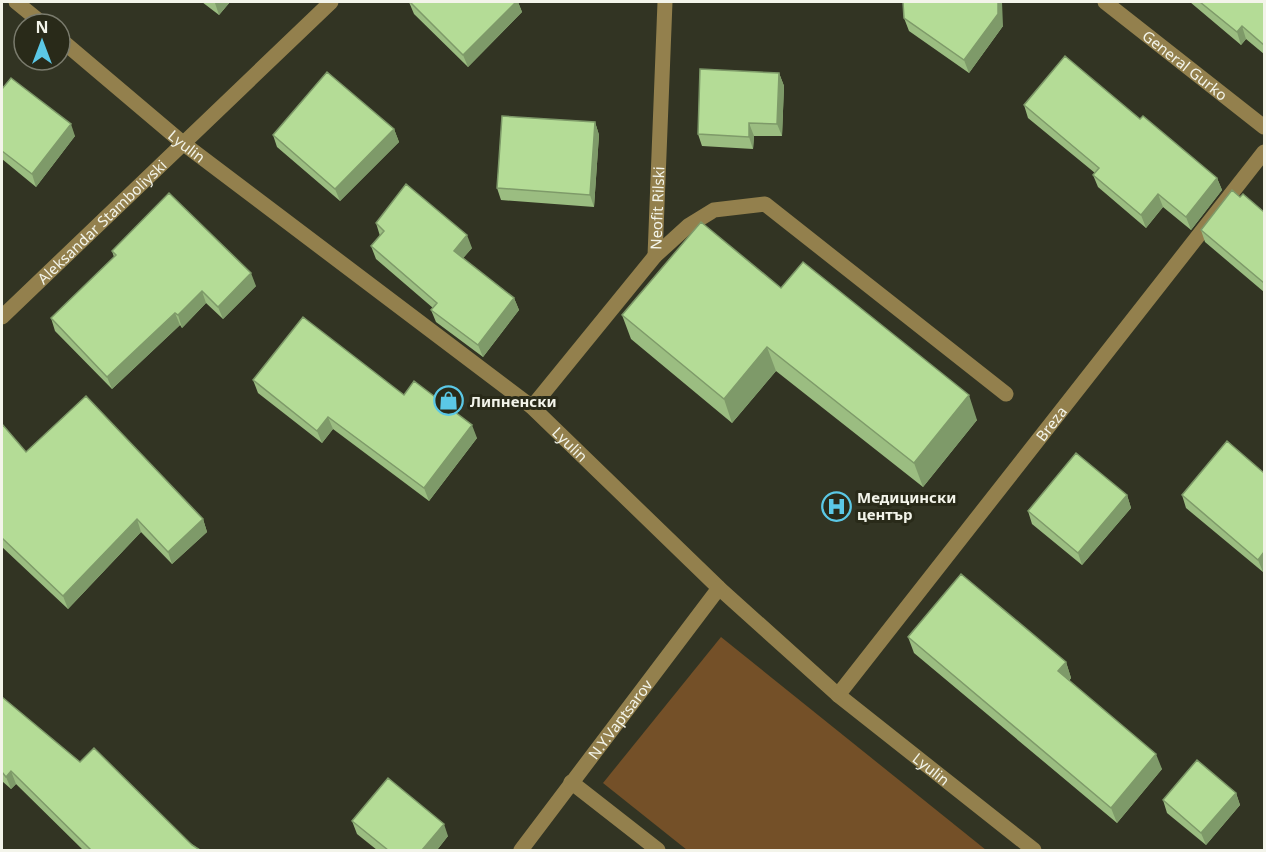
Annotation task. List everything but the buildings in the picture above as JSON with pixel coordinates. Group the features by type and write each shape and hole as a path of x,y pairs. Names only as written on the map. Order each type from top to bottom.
{"street":[{"path":"16,2 28,12"},
{"name":"Aleksandar Stamboliyski","path":"2,317 331,2"},
{"name":"Neofit Rilski","path":"532,407 655,256 665,2"},
{"name":"General Gurko","path":"1105,2 1264,127"},
{"name":"Lyulin","path":"72,49 184,144 532,407 719,588 838,695 1034,850"},
{"name":"Breza","path":"838,695 1264,152"},
{"path":"655,256 688,226 714,210 765,204 1006,394"},
{"name":"N.Y.Vaptsarov","path":"521,850 719,588"},
{"path":"571,782 658,850"}],"shaded area":[{"path":"721,637 986,850 687,850 603,783"}],"place":[{"name":"Липненски","path":"449,401"},
{"name":"Медицински център","path":"836,506"}]}
